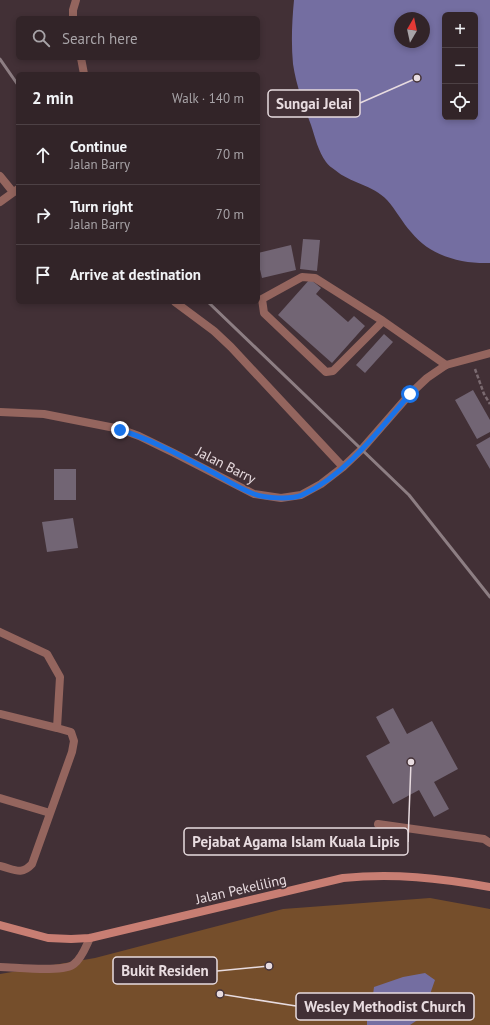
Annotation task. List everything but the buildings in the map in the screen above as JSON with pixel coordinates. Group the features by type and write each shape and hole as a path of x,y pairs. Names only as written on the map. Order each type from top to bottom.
{"street":[{"path":"73,16 76,0"},
{"path":"81,60 84,72"},
{"path":"0,176 15,190 0,202"},
{"path":"382,321 333,371 326,372 264,313 262,299 302,277 315,278 382,321 446,365"},
{"path":"178,304 214,331 231,347 343,467"},
{"name":"Jalan Barry","path":"0,412 44,414 127,432 174,452 254,494 281,498 301,496 321,484 343,467 362,449 410,394 427,378 446,365 472,359 490,352"},
{"path":"0,632 46,654 60,677 57,728"},
{"path":"0,714 71,732 74,741 72,752 32,864 27,870 21,872 0,866"},
{"path":"0,798 50,812"},
{"path":"378,824 484,839 490,843"},
{"name":"Jalan Pekeliling","path":"0,925 48,938 90,938 343,878 368,876 406,876 490,887"},
{"path":"0,967 53,969 68,967 74,965 90,938"}],"path":[{"path":"472,359 484,394 490,404"}],"shaded area":[{"path":"294,0 490,0 490,263 457,260 437,253 427,247 411,232 387,200 368,187 347,178 327,163 317,144 300,95 294,72 292,32"},
{"path":"430,898 490,909 490,1025 0,1025 0,974 95,958 283,909"},
{"path":"425,973 435,980 422,1017 410,1025 367,1025 367,1018 371,1010 374,987 403,977"}],"railway":[{"path":"0,59 16,82"},
{"path":"210,304 409,495 490,597"}],"place":[{"name":"Sungai Jelai","path":"417,78"},
{"name":"Pejabat Agama Islam Kuala Lipis","path":"411,762"},
{"name":"Bukit Residen","path":"269,966"},
{"name":"Wesley Methodist Church","path":"220,994"}],"route":[{"path":"120,430 139,436 174,452 254,494 281,498 301,496 321,484 343,467 362,449 410,394"}]}
